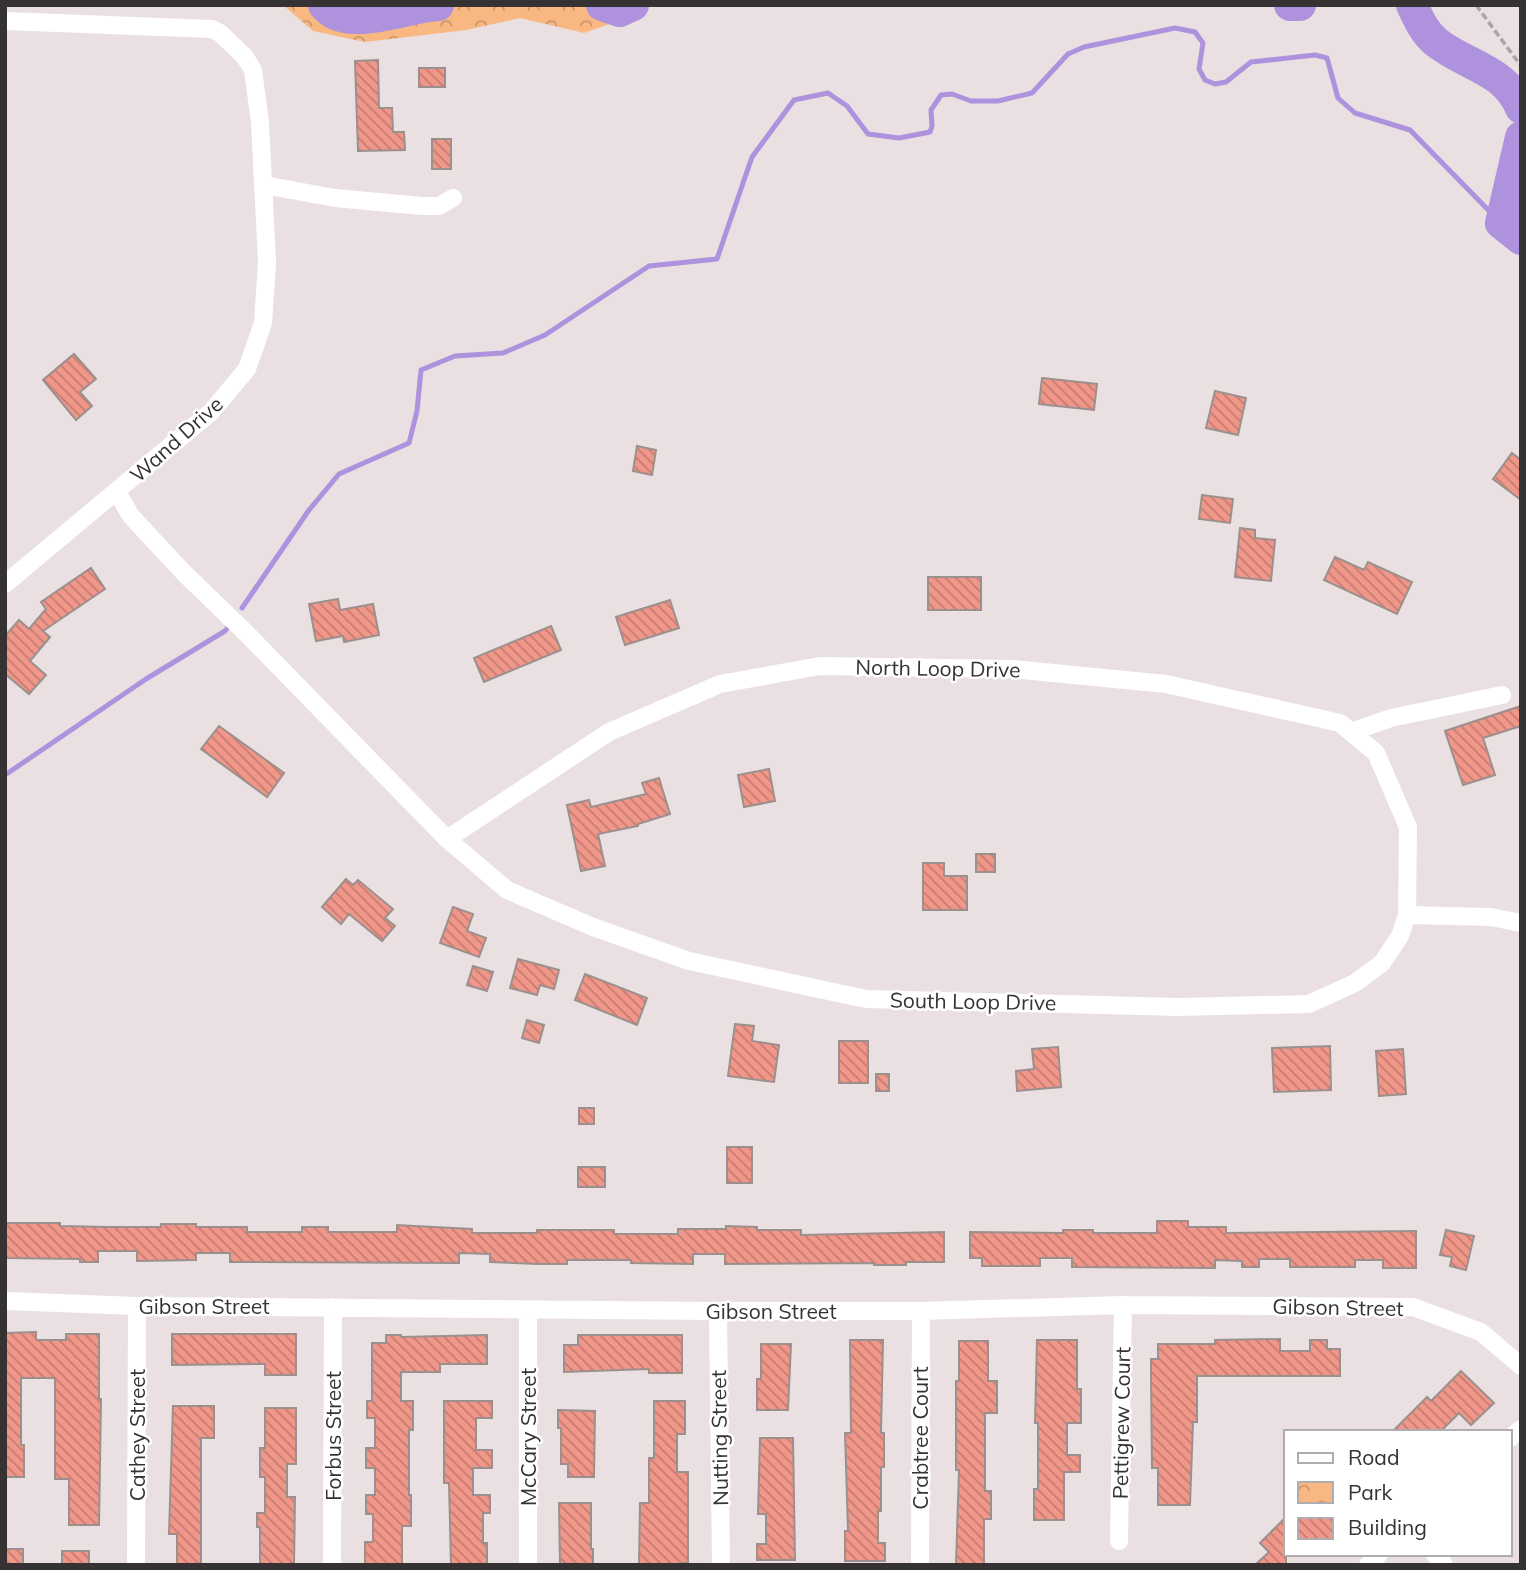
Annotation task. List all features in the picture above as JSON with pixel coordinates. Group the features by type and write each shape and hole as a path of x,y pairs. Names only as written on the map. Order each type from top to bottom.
{"street":[{"name":"Wand Drive","path":"5,21 212,29 220,33 245,57 253,70 260,122 267,262 263,323 247,369 211,412 5,584"},
{"path":"264,186 335,198 422,206 439,206 453,198"},
{"name":"South Loop Drive","path":"117,492 131,516 183,572 447,839 507,890 593,928 689,961 866,999 1178,1007 1309,1004 1355,983 1382,963 1400,936 1407,915 1408,827"},
{"name":"North Loop Drive","path":"447,839 609,732 720,684 820,666 1012,669 1166,684 1340,723 1376,753 1408,827"},
{"path":"1351,732 1391,718 1502,695"},
{"path":"1407,915 1492,917 1521,923"},
{"name":"Gibson Street","path":"5,1301 137,1306 718,1311 921,1311 1123,1305 1413,1307 1481,1332 1521,1366"},
{"name":"Pettigrew Court","path":"1119,1541 1123,1305"},
{"name":"Cathey Street","path":"136,1565 137,1306"},
{"name":"Forbus Street","path":"332,1565 333,1307"},
{"name":"McCary Street","path":"528,1310 528,1565"},
{"name":"Nutting Street","path":"718,1311 721,1565"},
{"name":"Crabtree Court","path":"920,1565 921,1311"}],"path":[{"path":"1476,5 1521,66"}],"green space":[{"path":"283,5 643,5 637,14 584,33 520,18 466,30 365,42 313,31"}],"building":[{"path":"378,60 379,108 392,108 393,132 404,132 405,150 358,151 355,61"},
{"path":"419,68 445,68 445,87 419,87"},
{"path":"432,139 451,139 451,169 432,169"},
{"path":"74,354 96,379 80,392 92,406 76,420 43,380"},
{"path":"1042,378 1097,384 1094,410 1039,404"},
{"path":"1215,391 1246,398 1238,435 1206,428"},
{"path":"637,446 656,450 652,475 633,471"},
{"path":"1512,453 1521,460 1521,500 1493,479"},
{"path":"1202,495 1233,499 1230,523 1199,519"},
{"path":"1240,528 1255,530 1255,538 1275,540 1271,581 1235,577"},
{"path":"1335,557 1364,570 1368,562 1412,582 1397,614 1324,580"},
{"path":"91,568 105,589 43,631 50,637 30,661 46,675 29,694 5,674 5,636 19,620 29,629 46,609 41,602"},
{"path":"928,577 981,577 981,610 928,610"},
{"path":"338,599 340,610 373,604 379,635 344,642 343,636 316,641 309,604"},
{"path":"670,600 679,628 625,645 616,617"},
{"path":"551,626 561,650 484,682 474,658"},
{"path":"1521,706 1521,726 1483,738 1495,775 1463,785 1445,731"},
{"path":"219,726 284,773 267,797 201,749"},
{"path":"769,769 775,801 744,807 738,775"},
{"path":"659,778 670,814 638,826 598,834 605,866 581,871 567,805 589,800 591,807 646,794 642,783"},
{"path":"976,854 995,854 995,872 976,872"},
{"path":"923,863 944,863 944,876 967,876 967,910 923,910"},
{"path":"346,879 353,885 358,880 393,909 385,918 395,926 382,941 349,914 341,924 322,907"},
{"path":"453,907 473,914 467,931 486,938 479,957 440,943"},
{"path":"518,959 559,970 554,989 540,985 537,995 510,988"},
{"path":"473,966 493,972 487,991 467,985"},
{"path":"585,974 647,998 637,1025 575,1000"},
{"path":"527,1020 544,1025 539,1043 522,1038"},
{"path":"735,1024 754,1026 752,1041 779,1045 774,1082 728,1076"},
{"path":"839,1041 868,1041 868,1083 839,1083"},
{"path":"1330,1046 1331,1090 1274,1092 1272,1048"},
{"path":"1058,1047 1061,1087 1017,1091 1016,1071 1034,1069 1032,1049"},
{"path":"1403,1049 1406,1094 1379,1096 1376,1051"},
{"path":"876,1074 889,1074 889,1091 876,1091"},
{"path":"579,1108 594,1108 594,1124 579,1124"},
{"path":"727,1147 752,1147 752,1183 727,1183"},
{"path":"578,1167 605,1167 605,1187 578,1187"},
{"path":"1157,1221 1188,1221 1188,1227 1226,1227 1226,1233 1416,1231 1416,1268 1383,1268 1383,1260 1355,1260 1355,1267 1290,1267 1290,1259 1259,1259 1259,1267 1242,1267 1242,1261 1215,1260 1215,1268 1072,1267 1072,1258 1040,1258 1040,1266 982,1266 982,1258 970,1258 970,1232 1063,1233 1063,1230 1093,1230 1093,1233 1157,1233"},
{"path":"5,1223 60,1223 60,1226 107,1227 196,1224 196,1227 247,1227 247,1232 302,1232 302,1227 328,1227 328,1232 397,1232 397,1225 472,1229 472,1233 614,1230 614,1234 678,1234 678,1229 726,1229 726,1226 757,1227 757,1230 801,1230 801,1235 944,1232 944,1262 906,1262 906,1265 725,1264 725,1254 693,1254 693,1264 567,1260 567,1264 537,1264 490,1262 490,1254 459,1253 459,1263 230,1262 230,1253 196,1253 196,1260 137,1261 137,1251 98,1251 98,1262 80,1262 80,1259 5,1258"},
{"path":"1446,1230 1474,1236 1466,1270 1450,1266 1452,1257 1440,1255"},
{"path":"36,1332 36,1340 66,1340 66,1334 99,1334 99,1525 69,1525 69,1479 55,1479 55,1378 21,1378 24,1477 5,1477 5,1333"},
{"path":"172,1334 296,1334 296,1375 265,1375 265,1364 172,1365"},
{"path":"386,1335 487,1335 487,1364 440,1364 440,1372 401,1372 401,1401 413,1401 413,1430 409,1430 411,1526 402,1526 402,1565 365,1565 365,1542 373,1542 373,1514 366,1514 366,1495 375,1495 375,1468 366,1468 366,1448 375,1448 375,1418 367,1418 367,1401 372,1401 372,1343 386,1343"},
{"path":"578,1335 682,1335 682,1373 649,1373 649,1369 564,1372 564,1345 578,1345"},
{"path":"1280,1339 1280,1351 1310,1351 1310,1340 1327,1340 1327,1349 1340,1349 1340,1376 1197,1376 1197,1422 1193,1422 1190,1505 1158,1505 1158,1468 1152,1468 1151,1359 1158,1359 1158,1344 1215,1344 1215,1340"},
{"path":"850,1340 883,1340 881,1433 884,1433 884,1467 881,1467 878,1543 885,1543 885,1561 845,1561 845,1531 848,1531 845,1433 851,1433"},
{"path":"1037,1340 1077,1340 1077,1389 1081,1389 1081,1423 1067,1423 1067,1455 1080,1455 1080,1472 1064,1472 1064,1520 1034,1520 1034,1489 1038,1489 1038,1423 1035,1423"},
{"path":"959,1341 988,1341 988,1381 997,1381 997,1413 985,1413 985,1491 991,1491 991,1519 984,1519 984,1564 956,1564 959,1470 956,1470 956,1381 959,1381"},
{"path":"761,1344 791,1344 788,1410 757,1410 757,1379 761,1379"},
{"path":"1461,1371 1494,1403 1471,1425 1459,1413 1442,1430 1394,1430 1427,1397 1431,1401"},
{"path":"444,1401 492,1401 492,1418 476,1418 476,1450 492,1450 492,1468 473,1468 473,1495 490,1495 490,1513 483,1513 483,1543 487,1543 487,1565 451,1565 449,1483 444,1483"},
{"path":"654,1401 685,1401 685,1434 677,1434 677,1472 688,1472 688,1563 681,1565 639,1565 640,1503 649,1503 649,1458 654,1458"},
{"path":"173,1406 214,1406 214,1438 201,1438 201,1565 177,1565 177,1534 169,1534"},
{"path":"265,1408 296,1408 296,1464 287,1464 287,1497 295,1497 294,1565 260,1565 260,1527 257,1527 257,1513 265,1513 265,1477 260,1477 260,1448 265,1448"},
{"path":"558,1410 595,1411 594,1477 568,1477 568,1464 561,1464"},
{"path":"760,1438 793,1438 795,1560 757,1560 757,1544 766,1544 766,1514 758,1514"},
{"path":"559,1503 591,1503 593,1565 560,1565"},
{"path":"1284,1519 1286,1565 1255,1565 1269,1552 1260,1543"},
{"path":"5,1549 23,1549 23,1565 5,1565"},
{"path":"62,1551 89,1551 89,1565 62,1565"}],"waterway":[{"path":"324,5 334,13 362,18 438,5"},
{"path":"602,5 620,11 633,5"},
{"path":"1290,5 1300,5"},
{"path":"1412,5 1422,25 1436,42 1495,76 1514,95 1521,108"},
{"path":"242,608 309,510 339,474 409,443 417,411 421,370 455,356 503,353 545,335 649,266 717,259 752,157 794,100 828,93 847,106 868,134 899,138 930,132 931,110 941,95 952,94 971,101 998,101 1032,93 1068,54 1084,47 1175,28 1195,32 1203,43 1199,69 1205,80 1215,84 1226,82 1251,62 1315,55 1327,58 1338,98 1355,113 1410,130 1501,223"},
{"path":"1521,137 1501,223 1521,239"},
{"path":"5,775 146,679 225,631 230,625"}]}
